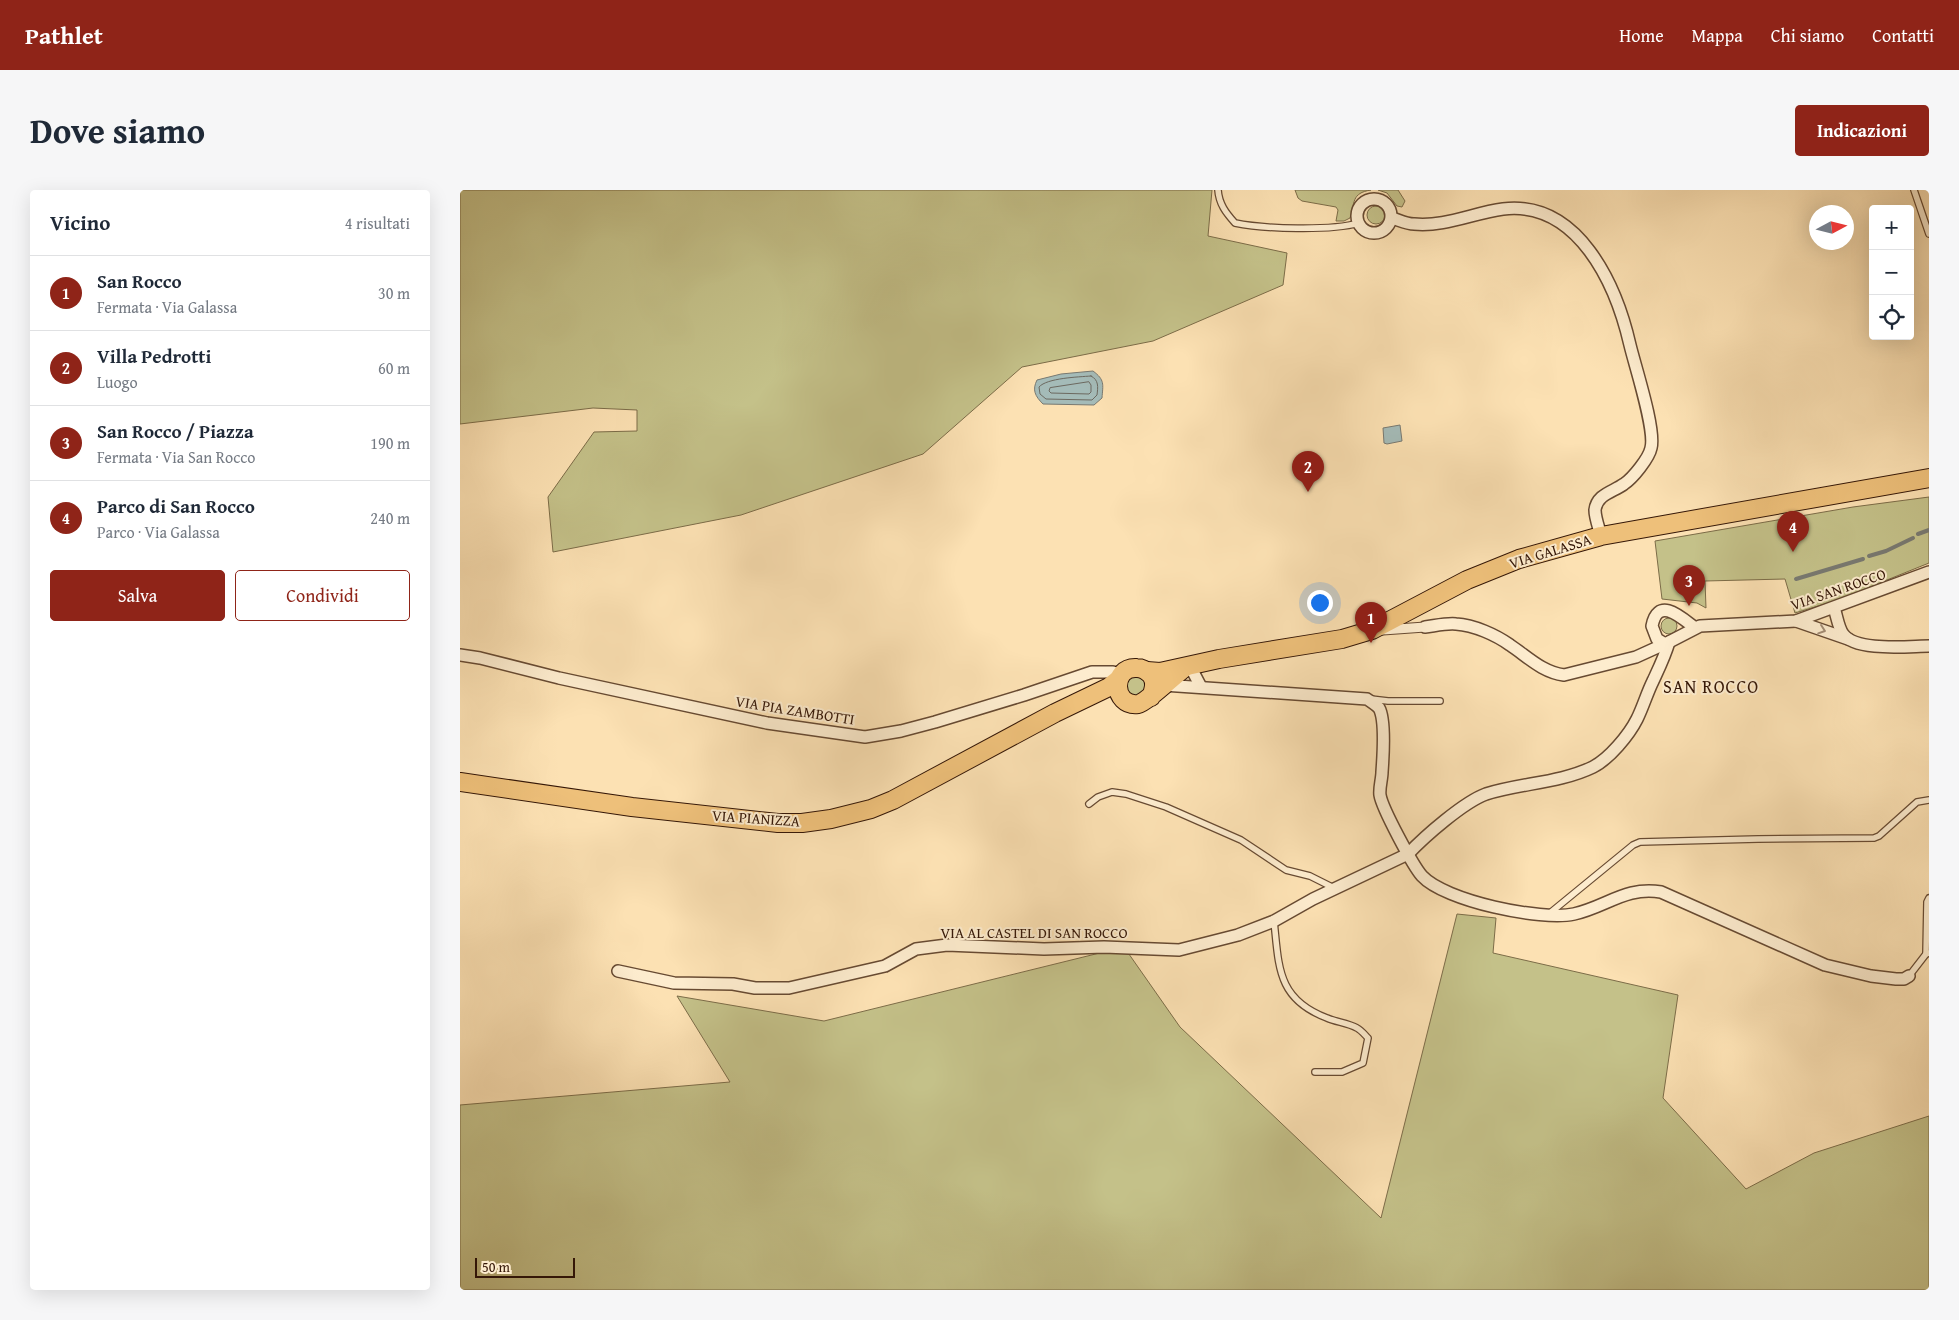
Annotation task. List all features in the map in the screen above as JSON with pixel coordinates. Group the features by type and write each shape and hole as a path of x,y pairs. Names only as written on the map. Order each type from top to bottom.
{"main road":[{"name":"VIA GALASSA","path":"1147,671 1160,672 1219,659 1342,639 1372,630 1467,580 1519,559 1601,536 1929,478"},
{"name":"VIA GALASSA","path":"1156,691 1188,666"},
{"name":"VIA PIANIZZA","path":"460,782 632,807 778,823 821,820 856,813 893,800 1055,713 1110,688 1130,668 1142,668 1147,671"},
{"path":"1147,671 1153,679 1156,691"},
{"path":"1120,677 1118,691 1125,700"},
{"name":"VIA PIANIZZA","path":"1086,699 1125,700 1136,704 1141,703 1156,691"}],"street":[{"path":"1370,199 1382,200 1390,209 1392,218 1389,226 1379,233 1367,232 1358,223 1357,217 1360,206 1370,199"},
{"path":"1392,218 1413,224 1434,224 1500,210 1522,209 1545,215 1558,221 1575,232 1589,248 1601,268 1617,305 1628,339 1652,440 1646,459 1626,483 1601,496 1596,504 1595,512 1601,536"},
{"name":"VIA SAN ROCCO","path":"1372,630 1455,624 1480,630 1508,644 1543,669 1564,675 1636,657 1706,624 1796,621 1929,572"},
{"path":"1834,608 1842,632 1848,639"},
{"path":"1667,643 1657,639 1652,626 1655,617 1661,612 1666,610 1676,612 1695,628"},
{"path":"1796,621 1872,646 1929,646"},
{"name":"VIA AL CASTEL DI SAN ROCCO","path":"618,971 674,983 733,984 755,988 789,988 885,966 916,949 947,944 1044,949 1104,946 1180,950 1238,935 1274,921 1334,888 1408,854 1471,801 1486,794 1542,782 1584,770 1603,760 1616,747 1636,720 1664,658 1667,643"},
{"name":"VIA PIA ZAMBOTTI","path":"460,655 767,723 865,737 901,731 935,722 1092,672 1113,672 1120,677"},
{"path":"1188,666 1201,687"},
{"path":"1156,691 1201,687 1367,699 1378,708 1382,720 1383,764 1380,795 1408,854 1421,876 1443,891 1470,901 1548,915 1572,914 1632,892 1651,890 1661,892 1825,965 1871,976 1896,979 1904,979 1909,976"}],"lane":[{"path":"1218,190 1225,213 1235,223 1289,228 1345,226 1358,223"},
{"path":"1914,190 1929,234"},
{"path":"1367,699 1388,702 1440,701"},
{"path":"1089,804 1098,797 1112,792 1126,794 1166,807 1241,840 1286,870 1310,876 1334,888"},
{"path":"1548,915 1633,845 1640,842 1874,838 1879,836 1916,802 1929,800"},
{"path":"1909,976 1927,953 1927,902 1929,898"},
{"path":"1274,921 1282,979 1300,1004 1326,1018 1357,1028 1368,1038 1363,1063 1342,1072 1315,1072"}],"shaded area":[{"path":"460,190 1212,190 1208,236 1287,253 1283,285 1153,341 1022,367 923,454 741,515 553,552 548,497 594,432 637,431 637,410 593,408 460,424"},
{"path":"1295,190 1371,190 1357,196 1350,218 1344,221 1336,221 1338,210 1336,207 1302,201 1298,198"},
{"path":"1378,190 1398,190 1405,201 1402,207 1397,206 1387,193"},
{"path":"1372,206 1380,206 1385,211 1383,222 1372,224 1367,219 1367,211"},
{"path":"1929,497 1929,563 1835,601 1795,613 1785,579 1705,581 1706,608 1697,603 1662,599 1655,541 1853,507"},
{"path":"1666,618 1672,618 1677,623 1675,632 1666,634 1661,629 1661,623"},
{"path":"1136,675 1145,679 1146,689 1139,696 1128,694 1125,683 1126,680"},
{"path":"1457,914 1496,918 1493,953 1678,995 1663,1098 1746,1189 1814,1153 1929,1116 1929,1290 460,1290 460,1105 730,1082 677,996 824,1021 1124,947 1180,1027 1381,1218"}],"water":[{"path":"1093,371 1100,377 1103,386 1102,398 1094,405 1043,404 1035,393 1037,380 1061,374"},
{"path":"1400,425 1402,441 1384,443 1383,428"}],"waterway":[{"path":"1918,534 1929,530"},
{"path":"1869,556 1886,551 1913,538"},
{"path":"1796,579 1863,559"}],"place":[{"name":"Villa Pedrotti","path":"1308,492"},
{"name":"Parco di San Rocco","path":"1793,552"},
{"name":"San Rocco / Piazza","path":"1689,606"},
{"name":"San Rocco","path":"1371,643"}],"district":[{"name":"SAN ROCCO","path":"1711,686"}]}
